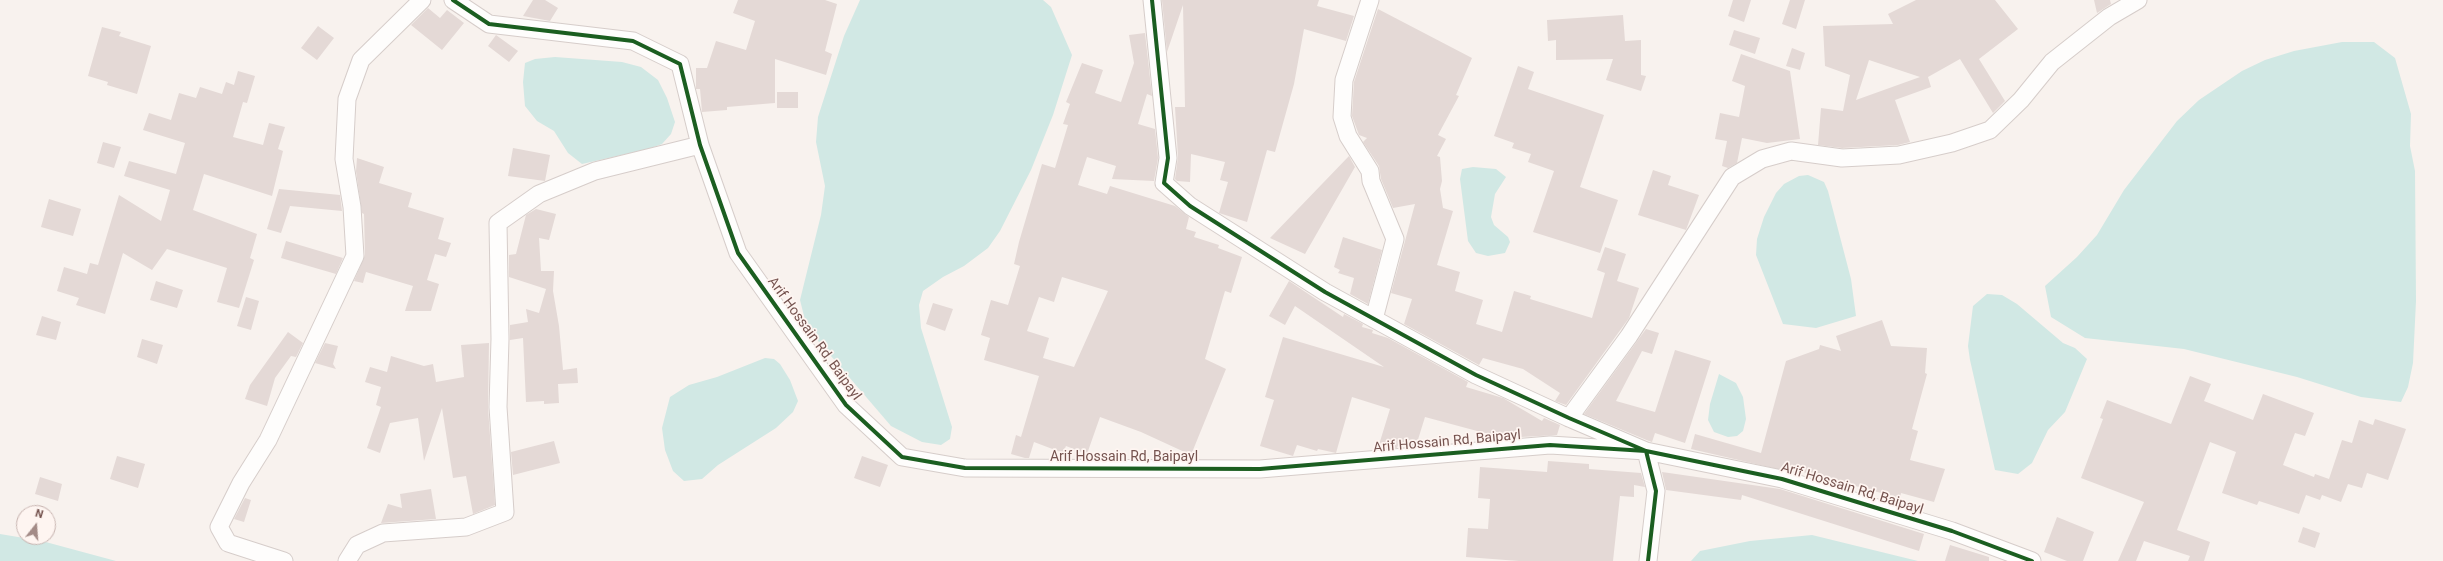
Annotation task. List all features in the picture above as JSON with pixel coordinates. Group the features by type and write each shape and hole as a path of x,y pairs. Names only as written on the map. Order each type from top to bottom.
{"street":[{"path":"284,561 228,543 219,527 241,483 268,440 355,256 352,207 344,159 347,99 361,60 422,0"},
{"name":"Arif Hossain Rd, Baipayl","path":"453,0 490,24 633,42 680,64 700,145 738,254 846,405 902,457 965,468 1260,469 1550,445 1646,451 1782,479 1952,531 2032,561"},
{"path":"1152,0 1168,150 1164,183 1190,206 1325,292 1476,375 1569,418 1646,451 1656,491 1648,561"},
{"path":"1370,0 1344,80 1342,117 1348,136 1370,171 1371,181 1394,239 1374,319"},
{"path":"1569,418 1629,336 1732,177 1762,160 1791,151 1842,158 1899,155 1952,143 1990,130 2021,100 2052,62 2109,17 2138,0"},
{"path":"347,561 356,544 384,533 466,527 505,512 501,478 498,406 498,223 539,194 595,171 700,145"}],"water":[{"path":"860,0 1043,0 1051,7 1072,55 1053,115 1031,170 1000,231 988,248 964,266 943,277 923,291 919,305 921,328 952,427 950,439 941,445 922,442 891,426 807,328 800,300 821,215 825,186 816,142 818,117 844,36"},
{"path":"2342,42 2374,42 2395,58 2411,114 2410,146 2415,171 2416,301 2413,363 2408,387 2401,402 2361,397 2297,377 2184,349 2085,338 2051,317 2045,286 2077,257 2097,235 2124,190 2177,121 2199,100 2242,71 2265,60 2294,51"},
{"path":"555,57 622,62 641,67 658,80 667,98 675,122 671,134 662,144 648,149 582,164 568,153 554,131 537,121 525,106 523,82 525,63 535,59"},
{"path":"1473,167 1496,169 1506,177 1495,194 1491,217 1494,225 1508,237 1510,242 1505,253 1488,256 1476,253 1468,241 1460,179 1462,169"},
{"path":"1808,175 1824,182 1828,191 1851,279 1856,316 1816,328 1783,324 1756,255 1757,239 1764,217 1776,193 1784,184 1799,176"},
{"path":"1987,294 2002,295 2017,304 2063,343 2075,348 2087,359 2065,412 2048,430 2032,463 2018,474 1995,470 1970,360 1968,346 1973,306"},
{"path":"765,358 774,359 780,364 790,380 798,401 793,412 776,428 718,465 702,479 684,481 673,471 665,450 662,428 670,397 689,385 717,377"},
{"path":"1719,374 1736,383 1743,397 1746,419 1743,431 1737,436 1728,437 1714,432 1708,420 1710,404"},
{"path":"0,534 16,537 16,545 56,545 116,561 0,561"},
{"path":"1812,535 1918,561 1691,561 1700,551 1750,541"}],"building":[{"path":"533,0 545,0 558,8 550,21 523,16"},
{"path":"738,0 825,0 837,4 825,51 832,54 826,75 775,59 775,103 727,107 727,110 702,112 700,89 696,89 696,68 707,68 716,41 746,50 755,21 733,13"},
{"path":"1162,0 1319,0 1317,6 1354,16 1346,41 1304,29 1294,84 1275,152 1267,150 1247,222 1219,213 1228,182 1220,180 1225,162 1191,154 1190,182 1177,181 1175,179 1178,157 1175,107 1185,107 1183,5 1167,52"},
{"path":"1733,0 1751,0 1744,22 1728,16"},
{"path":"1790,0 1805,0 1796,29 1782,24"},
{"path":"1916,0 1995,0 2018,29 1979,59 2005,101 1993,113 1960,59 1928,77 1931,87 1895,100 1910,142 1898,145 1842,148 1818,145 1821,108 1843,111 1850,75 1825,66 1823,26 1893,24 1888,14","holes":["1869,60 1920,77 1856,100"]},
{"path":"2094,0 2110,0 2111,4 2097,13"},
{"path":"428,8 440,18 447,10 464,23 442,50 411,25"},
{"path":"1378,9 1472,58 1456,95 1459,96 1438,135 1446,139 1437,156 1440,157 1442,181 1440,189 1443,208 1453,211 1437,265 1460,272 1455,291 1483,300 1476,324 1502,332 1514,291 1531,296 1530,299 1592,318 1605,273 1597,270 1605,247 1626,254 1617,281 1639,288 1629,318 1566,405 1555,401 1560,393 1523,369 1483,358 1479,365 1404,324 1412,299 1391,293 1415,204 1393,208 1381,179 1379,166 1363,142 1367,138 1359,135 1352,116 1354,82"},
{"path":"1623,15 1625,41 1641,40 1641,75 1646,76 1641,91 1606,80 1613,59 1556,60 1556,40 1548,41 1547,20"},
{"path":"318,26 334,38 317,60 301,48"},
{"path":"102,27 121,32 119,36 151,46 137,94 107,85 108,82 88,76"},
{"path":"1734,30 1760,38 1755,54 1729,45"},
{"path":"1145,33 1152,96 1147,94 1138,124 1155,129 1158,158 1154,181 1112,179 1116,166 1087,157 1078,185 1107,194 1110,186 1175,206 1189,217 1186,229 1196,232 1194,237 1219,245 1218,248 1242,257 1231,293 1225,291 1205,359 1226,369 1191,455 1141,432 1100,417 1087,454 1066,446 1063,453 1034,442 1029,458 1025,458 1011,454 1016,435 1021,437 1039,376 984,360 990,338 981,335 991,300 1008,305 1020,266 1014,264 1019,242 1042,164 1055,168 1068,125 1063,124 1070,104 1066,102 1082,63 1103,70 1095,93 1121,102 1134,63 1129,35","holes":["1062,277 1108,291 1074,367 1043,358 1049,338 1027,331 1039,297 1054,302"]},
{"path":"496,35 518,51 509,62 488,46"},
{"path":"1792,48 1805,53 1800,70 1786,66"},
{"path":"1741,54 1790,71 1800,139 1767,143 1742,138 1737,163 1728,168 1722,166 1727,141 1715,139 1720,113 1739,117 1745,86 1732,81"},
{"path":"1518,66 1534,72 1528,89 1604,115 1580,187 1618,200 1600,253 1533,232 1554,171 1528,162 1531,154 1512,148 1514,143 1494,136"},
{"path":"238,71 255,76 247,103 243,102 233,137 263,145 269,123 285,127 278,149 283,151 272,196 204,174 193,210 257,234 250,258 254,260 239,308 217,302 227,268 167,249 152,270 123,253 105,314 76,305 79,298 57,291 64,267 87,274 90,263 98,265 119,195 161,221 170,190 124,176 129,161 176,174 185,143 143,130 149,113 171,120 179,93 196,98 200,87 222,94 226,82 234,85"},
{"path":"777,92 798,92 798,108 777,108"},
{"path":"103,142 121,147 114,168 97,163"},
{"path":"513,148 550,155 545,181 508,176"},
{"path":"1349,156 1355,167 1305,254 1270,238"},
{"path":"357,158 384,167 379,183 412,193 408,207 444,218 438,239 451,243 446,257 435,254 427,280 439,284 431,311 405,311 413,286 366,272 363,283 354,281 365,255 364,214 362,213 356,171"},
{"path":"1653,170 1671,176 1668,185 1699,195 1686,230 1638,215"},
{"path":"279,189 340,195 342,211 290,206 281,233 267,229"},
{"path":"49,199 81,209 73,236 41,227"},
{"path":"536,209 556,214 549,240 539,238 541,271 554,271 553,291 559,326 563,370 577,368 578,383 558,384 559,403 544,404 544,401 526,402 523,338 510,340 510,325 528,322 526,309 539,313 546,289 509,277 509,255 516,254 526,215"},
{"path":"1343,237 1382,250 1368,304 1350,294 1354,278 1338,273 1340,270 1334,267"},
{"path":"286,241 343,258 336,274 281,258"},
{"path":"156,281 183,290 177,308 150,300"},
{"path":"1289,281 1343,317 1344,314 1363,324 1362,327 1373,330 1372,333 1388,338 1468,382 1466,387 1503,398 1542,421 1544,418 1560,425 1557,435 1521,437 1492,435 1425,417 1416,446 1398,445 1397,448 1380,449 1378,448 1390,409 1352,397 1336,453 1318,449 1317,451 1297,445 1293,456 1260,446 1274,400 1265,397 1283,337 1384,367 1295,306 1285,325 1269,316"},
{"path":"246,297 259,301 251,330 237,326"},
{"path":"933,303 953,309 945,331 926,324"},
{"path":"42,316 61,322 56,340 36,335"},
{"path":"1882,320 1891,346 1927,348 1925,373 1927,374 1912,429 1918,431 1910,460 1945,469 1934,502 1901,493 1900,498 1799,471 1799,474 1691,449 1695,434 1761,453 1786,361 1819,349 1820,345 1841,351 1836,336"},
{"path":"1646,329 1659,333 1652,354 1642,351 1616,401 1655,412 1675,350 1711,361 1685,443 1655,433 1652,442 1584,414"},
{"path":"288,332 303,343 296,357 291,356 275,378 267,406 245,399 250,385"},
{"path":"142,339 163,345 157,364 137,357"},
{"path":"325,343 338,346 333,364 336,369 315,363"},
{"path":"489,343 488,408 495,505 473,514 466,476 453,478 442,408 424,461 418,418 390,423 380,453 367,448 381,407 376,405 381,387 365,382 370,367 387,372 391,356 424,366 433,364 436,382 464,377 461,345"},
{"path":"2190,376 2211,384 2204,401 2253,420 2263,394 2314,413 2305,436 2295,433 2283,465 2314,477 2315,474 2329,479 2342,440 2352,443 2359,420 2373,425 2375,419 2406,429 2388,480 2367,473 2362,488 2348,484 2341,502 2322,495 2320,500 2306,495 2299,514 2259,501 2257,505 2222,493 2236,452 2210,442 2177,530 2210,542 2204,561 2188,561 2190,556 2144,541 2136,561 2118,561 2144,502 2081,478 2103,419 2100,418 2107,400 2171,424"},
{"path":"554,441 560,463 513,475 511,452"},
{"path":"117,456 145,464 138,488 110,479"},
{"path":"862,456 888,465 880,487 854,478"},
{"path":"1548,461 1589,464 1589,469 1641,473 1645,487 1634,485 1634,497 1620,496 1613,561 1519,561 1466,557 1468,528 1488,529 1490,499 1478,498 1480,467 1547,472"},
{"path":"1662,472 1780,489 1924,534 1919,551 1742,495 1741,500 1666,490"},
{"path":"40,477 62,484 58,501 35,494"},
{"path":"431,489 436,519 381,523 388,504 402,508 400,494"},
{"path":"245,498 251,500 244,522 234,519"},
{"path":"2057,517 2094,532 2083,561 2067,561 2044,552"},
{"path":"2303,527 2320,533 2315,548 2298,542"},
{"path":"1950,545 1989,557 1989,561 1945,561"}],"cycle path":[{"path":"453,0 489,24 633,41 680,64 700,145 738,253 846,405 902,457 965,468 1260,469 1550,445 1646,451 1782,479 1952,531 2032,561"},
{"path":"1152,0 1168,158 1164,183 1190,206 1325,292 1476,375 1569,418 1646,451 1656,491 1648,561"}]}
